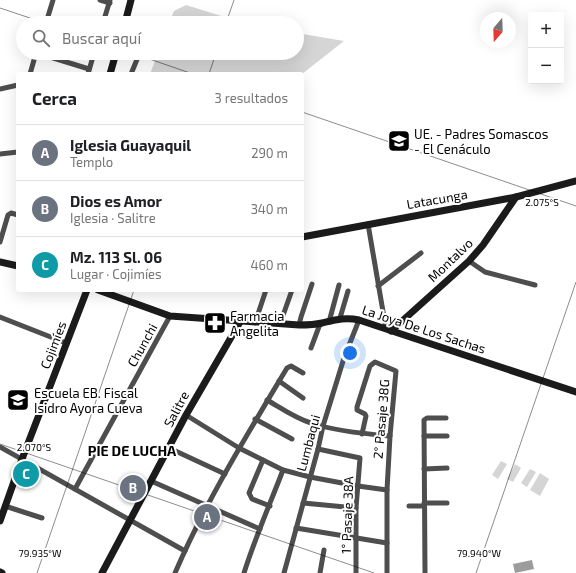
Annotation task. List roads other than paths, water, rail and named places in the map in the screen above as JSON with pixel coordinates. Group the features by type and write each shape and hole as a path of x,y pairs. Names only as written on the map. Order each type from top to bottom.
{"street":[{"path":"48,16 53,0"},
{"path":"100,0 110,1 105,16"},
{"path":"127,16 131,0"},
{"path":"31,72 35,60"},
{"path":"57,60 88,71 92,60"},
{"path":"111,72 114,60"},
{"path":"131,72 137,60"},
{"path":"0,88 16,85"},
{"path":"0,154 16,152"},
{"name":"Latacunga","path":"304,236 516,197 576,181"},
{"name":"Montalvo","path":"389,330 469,261 483,245 516,197"},
{"path":"0,242 8,215 11,213 16,214"},
{"path":"368,224 378,286 389,330"},
{"path":"378,286 421,253"},
{"path":"469,261 485,272 535,285"},
{"path":"0,262 16,266"},
{"path":"299,326 312,284"},
{"path":"328,322 339,286"},
{"path":"340,318 348,291"},
{"name":"Cojimíes","path":"0,521 22,459 86,292"},
{"name":"La Joya De Los Sachas","path":"104,292 170,316 299,326 320,324 340,318 350,318 576,392"},
{"path":"255,323 265,292"},
{"path":"280,324 291,292"},
{"name":"Chunchi","path":"75,489 170,316"},
{"path":"0,317 66,343"},
{"name":"Lumbaqui","path":"284,573 323,426 344,358 359,320"},
{"name":"Salitre","path":"102,573 208,374 240,322"},
{"path":"311,348 320,324"},
{"name":"2° Pasaje 38G","path":"362,434 365,414 357,410 357,407 370,366 375,362 396,371 387,490 387,573"},
{"path":"175,573 224,474 255,419 279,381 289,366 295,367 304,373"},
{"path":"279,381 303,398"},
{"path":"267,400 288,413 311,423 362,434 390,436"},
{"path":"186,415 239,448 283,470 310,477 387,490"},
{"path":"425,573 424,419 446,418"},
{"path":"255,419 292,439"},
{"path":"424,436 447,436"},
{"path":"0,447 185,551"},
{"path":"169,448 224,474"},
{"name":"1° Pasaje 38A","path":"318,449 360,458 356,508 356,573"},
{"path":"263,460 249,493 252,499 270,506"},
{"path":"424,469 447,468"},
{"path":"244,573 253,543 270,506 283,470"},
{"path":"152,481 260,529"},
{"path":"303,503 356,508"},
{"path":"409,506 447,503"},
{"path":"5,506 42,518"},
{"path":"296,528 387,543"},
{"path":"320,573 324,550"}],"place":[{"name":"UE. - Padres Somascos - El Cenáculo","path":"399,141"},
{"name":"Farmacia Angelita","path":"215,323"},
{"name":"Escuela EB. Fiscal Isidro Ayora Cueva","path":"18,400"},
{"name":"Mz. 113 Sl. 06","path":"26,474"},
{"name":"Dios es Amor","path":"133,488"},
{"name":"Iglesia Guayaquil","path":"207,517"}],"district":[{"name":"PIE DE LUCHA","path":"132,450"}]}
